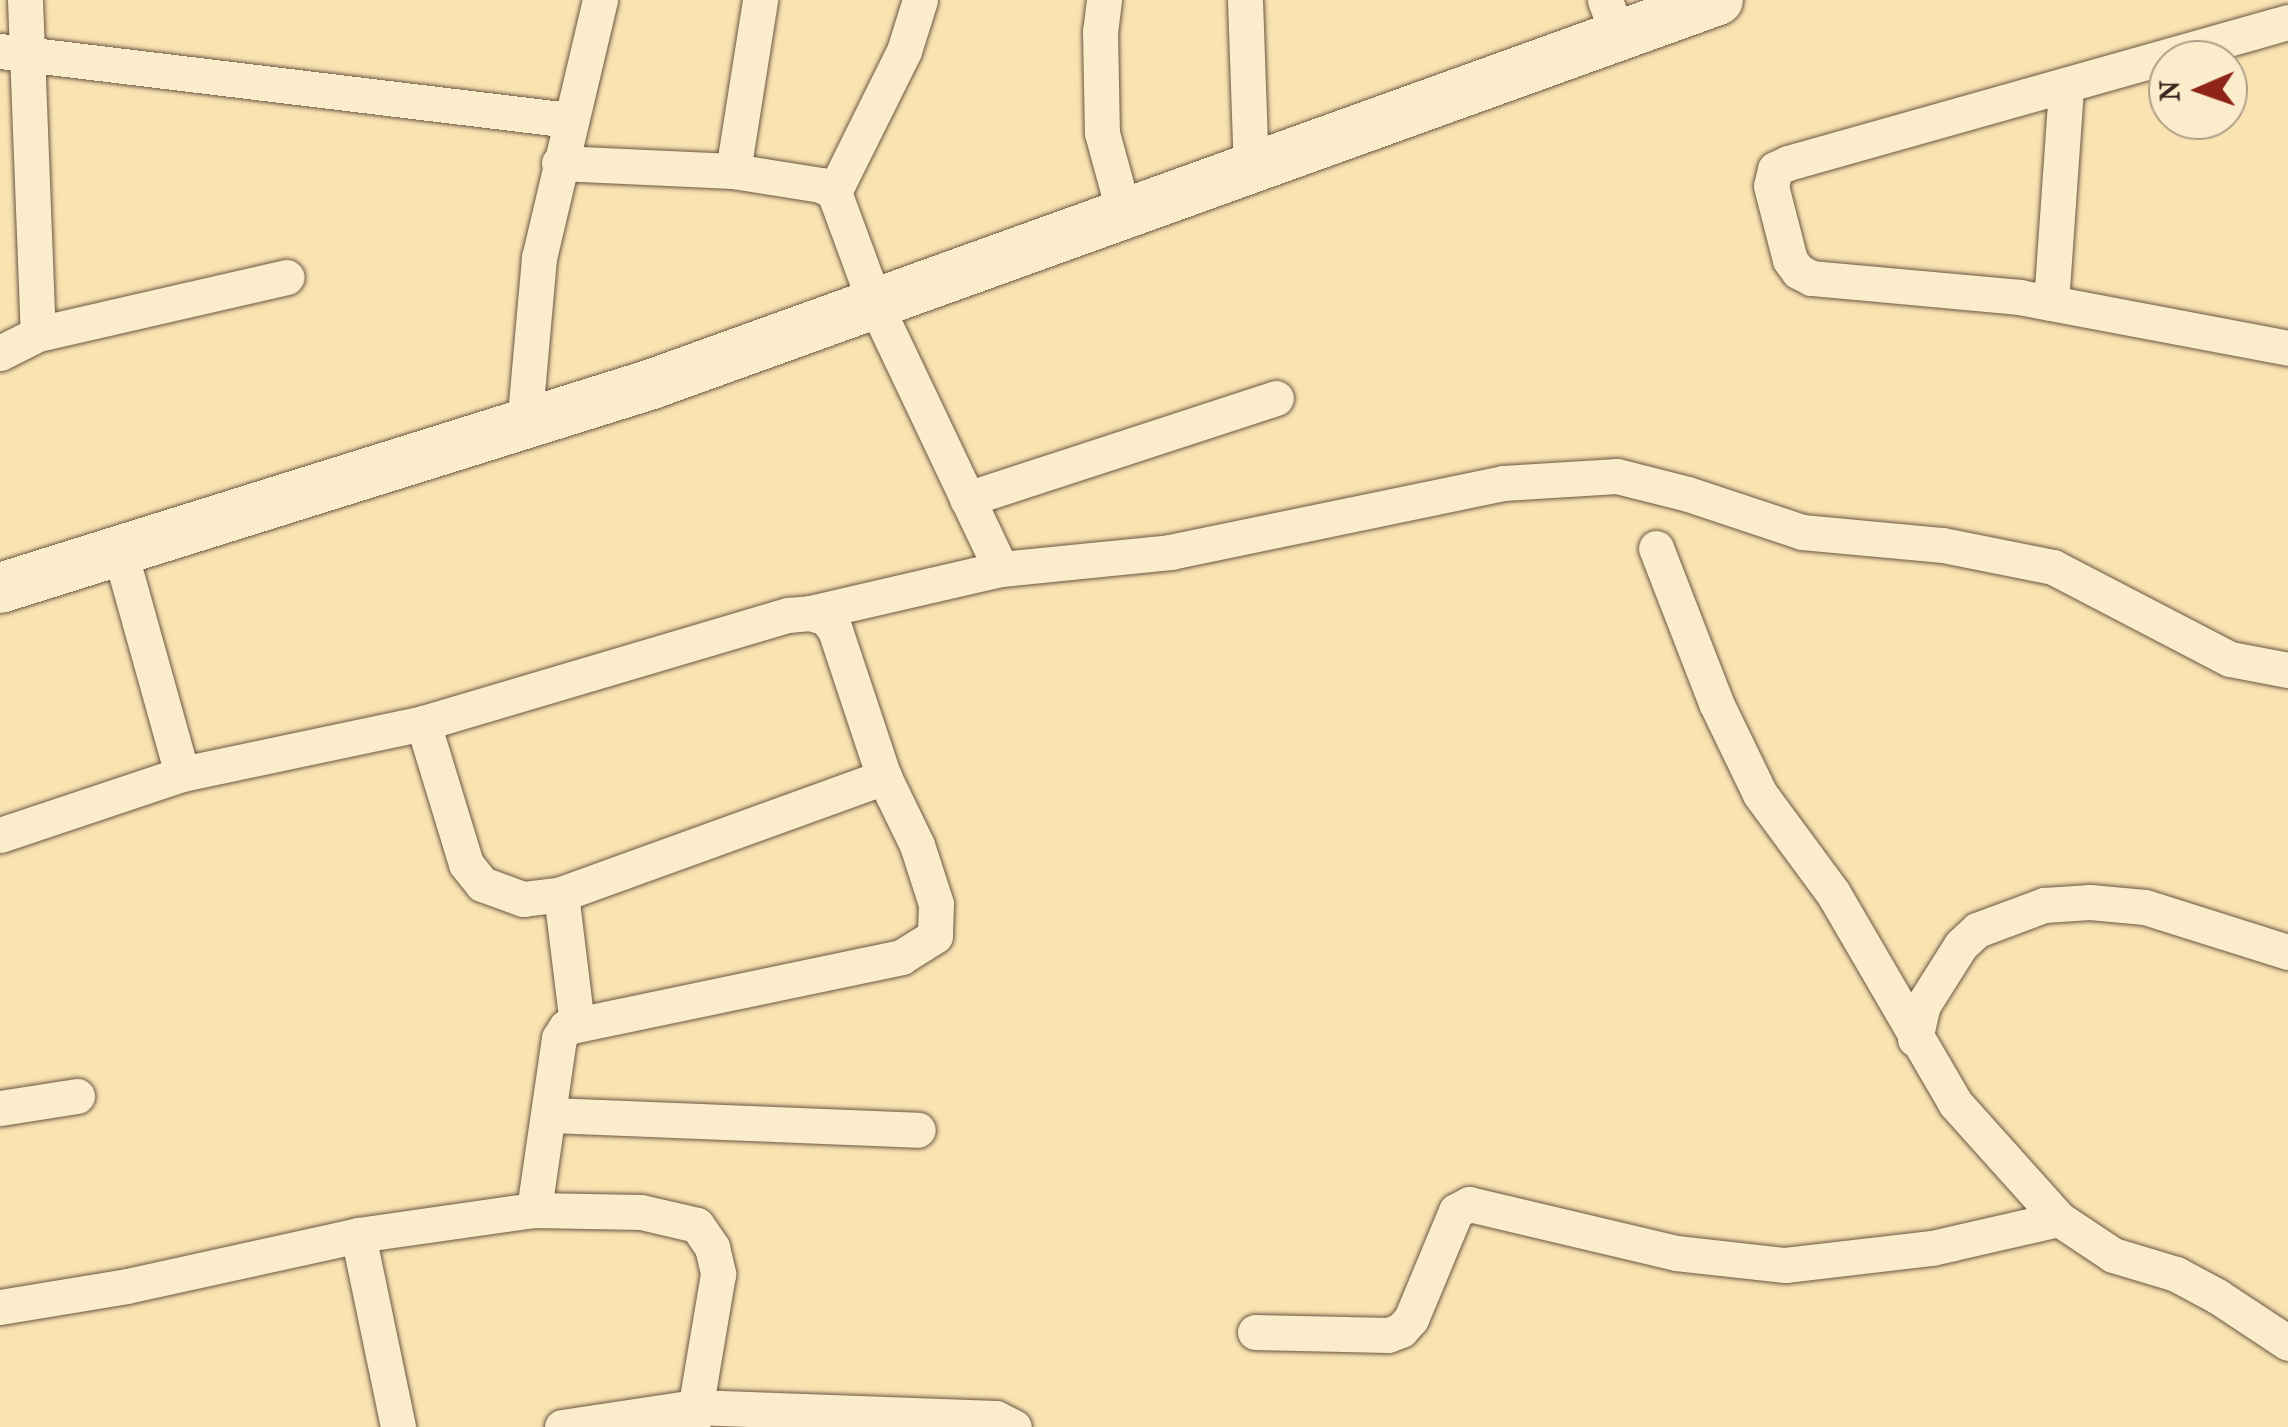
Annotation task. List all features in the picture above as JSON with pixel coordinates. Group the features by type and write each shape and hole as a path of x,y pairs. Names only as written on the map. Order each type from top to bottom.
{"street":[{"path":"25,0 14,52 38,334"},
{"path":"524,426 539,258 600,0"},
{"path":"733,170 760,0"},
{"path":"834,192 904,51 920,0"},
{"path":"1104,0 1100,31 1102,133 1125,216"},
{"path":"1245,0 1251,171"},
{"path":"0,588 524,426 876,306 1251,171 1612,18 1718,0"},
{"path":"2288,22 2066,88 1788,162 1775,169 1771,186 1790,260 1811,278 2050,303 2288,348"},
{"path":"14,52 569,120"},
{"path":"2050,303 2066,88"},
{"path":"559,164 733,170 822,185 834,192 876,306 1001,569"},
{"path":"0,352 38,334 287,277"},
{"path":"968,499 1276,398"},
{"path":"0,835 182,774 422,723 788,614 1001,569 1170,552 1503,483 1617,476 1688,494 1802,532 1943,545 2054,566 2230,659 2288,670"},
{"path":"1656,548 1716,703 1760,794 1833,892 1955,1103 2059,1219 2113,1254 2176,1274 2217,1296 2288,1343"},
{"path":"119,549 182,774"},
{"path":"534,1210 559,1038 566,1028 902,957 929,942 938,921 936,904 917,845 884,777 835,630 826,618 810,612"},
{"path":"422,723 466,864 482,884 522,899 561,894 884,777"},
{"path":"561,894 577,1024"},
{"path":"1915,1039 1923,1004 1961,945 1978,930 2044,905 2090,902 2144,908 2288,952"},
{"path":"0,1108 77,1096"},
{"path":"550,1115 918,1130"},
{"path":"1255,1332 1388,1335 1401,1330 1411,1319 1456,1212 1469,1204 1676,1254 1785,1265 1932,1248 2059,1219"},
{"path":"0,1307 127,1286 358,1235 534,1210 641,1212 697,1225 712,1247 718,1274 693,1417"},
{"path":"358,1235 398,1427"},
{"path":"562,1427 693,1417 996,1418 1014,1427"}]}
